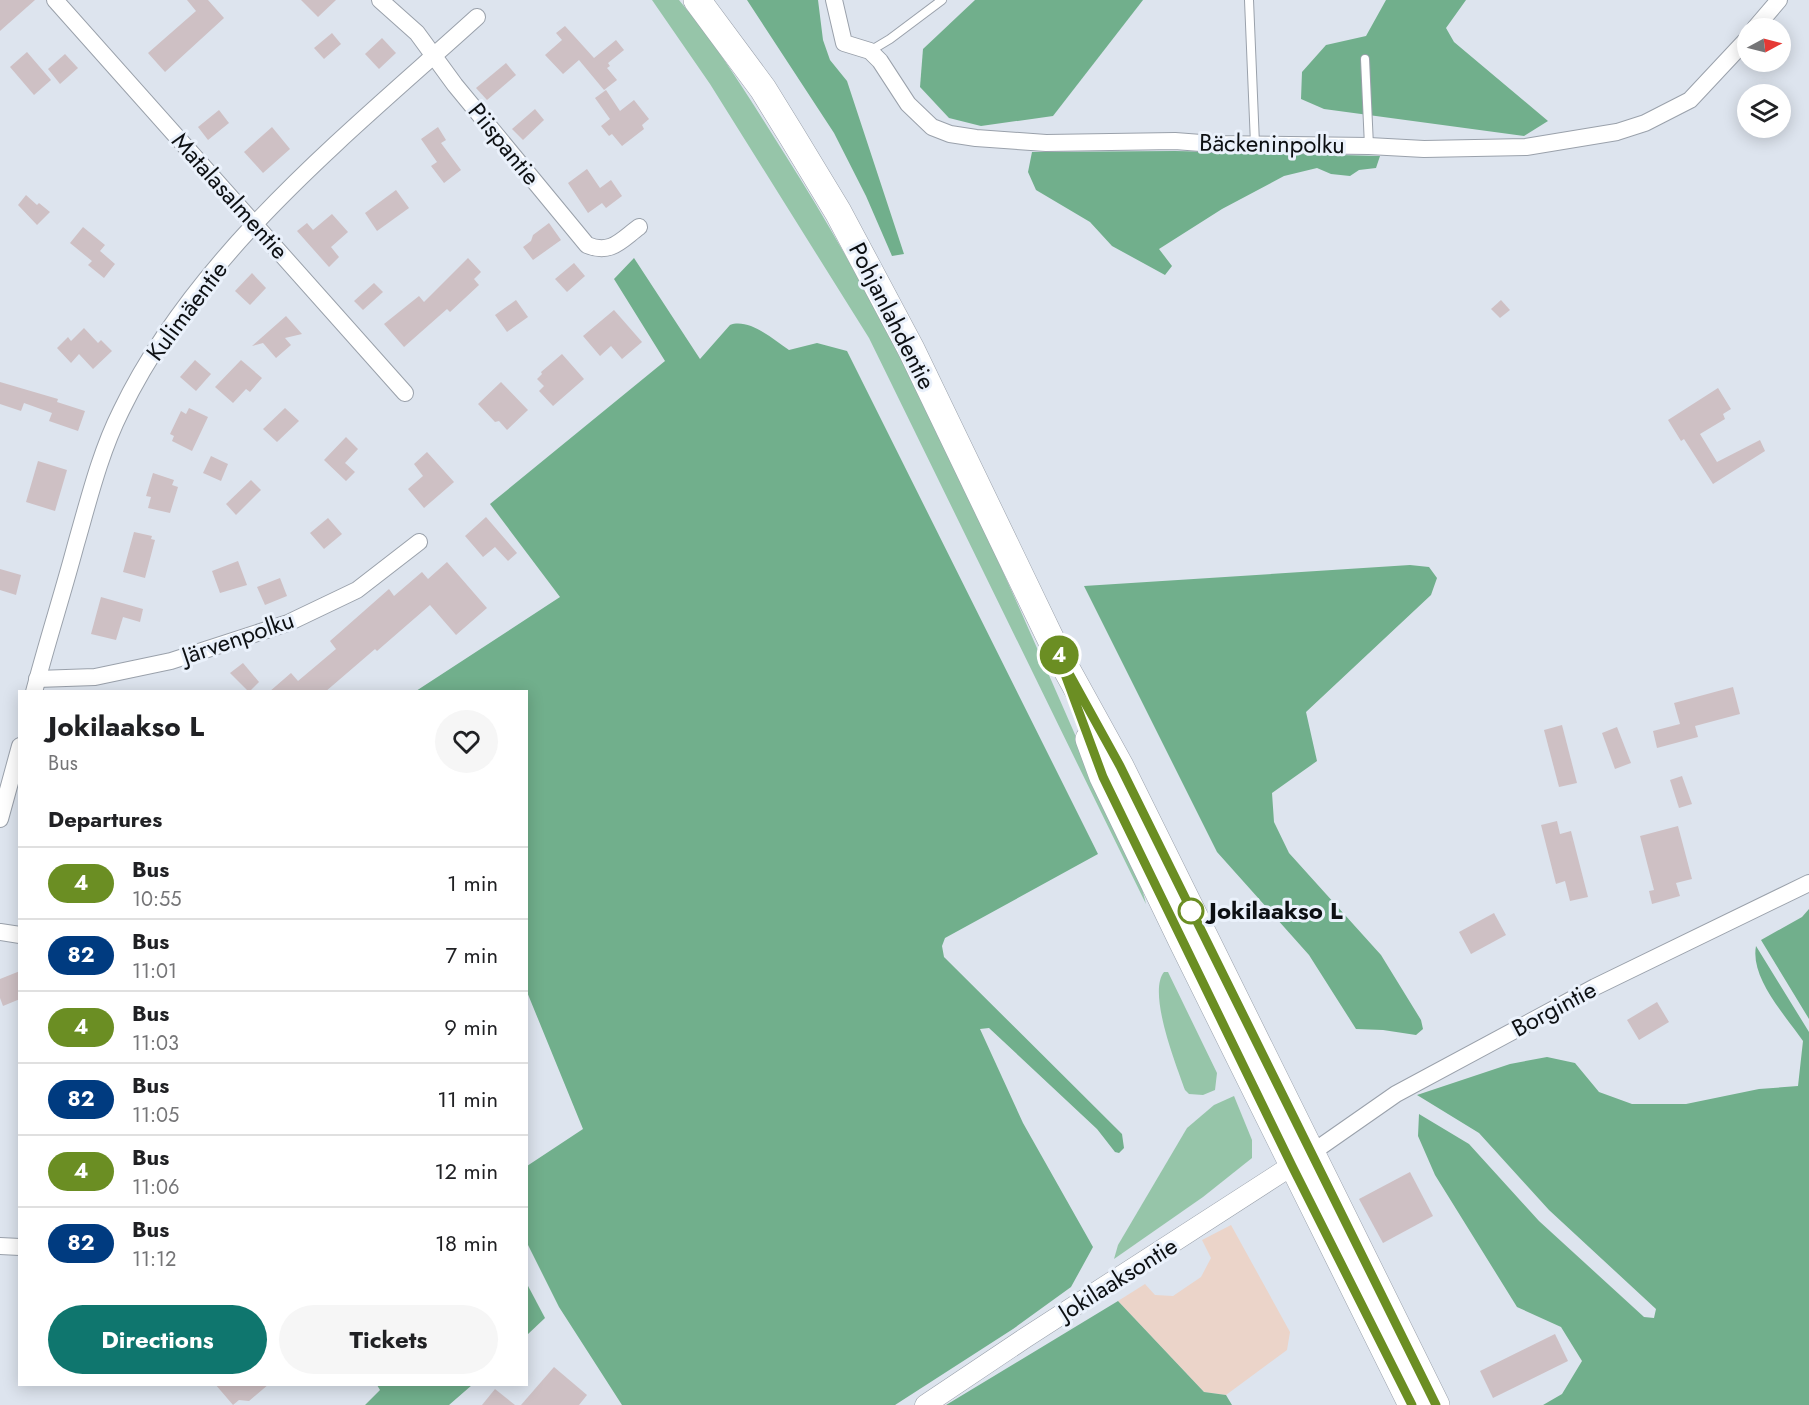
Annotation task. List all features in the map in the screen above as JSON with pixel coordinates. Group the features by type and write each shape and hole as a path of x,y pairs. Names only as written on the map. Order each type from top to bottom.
{"highway":[{"name":"Pohjanlahdentie","path":"697,0 763,89 838,212 911,349 1056,650 1120,766 1412,1405"},
{"name":"Pohjanlahdentie","path":"1301,1160 1436,1405"}],"street":[{"name":"Matalasalmentie","path":"55,0 405,393"},
{"name":"Piispantie","path":"380,0 417,33 587,245 599,250 612,247 639,227"},
{"path":"834,0 844,43 870,51"},
{"path":"1764,18 1779,0"},
{"name":"Kulimäentie","path":"36,685 92,487 120,411 157,344 255,224 290,188 477,17"},
{"name":"Bäckeninpolku","path":"870,51 908,104 932,127 950,134 976,138 1046,142 1164,141 1424,149 1526,147 1617,132 1645,123 1690,100 1737,50"},
{"name":"Järvenpolku","path":"36,685 132,670 231,644 288,623 357,590 419,542"},
{"path":"0,819 18,753"},
{"name":"Borgintie","path":"1301,1160 1396,1094 1585,992 1809,883"},
{"path":"0,932 18,935"},
{"name":"Jokilaaksontie","path":"925,1405 1301,1160"},
{"path":"0,1246 18,1247"}],"lane":[{"path":"870,51 942,0"},
{"path":"1249,0 1255,144"},
{"path":"1365,59 1369,146"}],"shaded area":[{"path":"1231,1225 1290,1332 1287,1350 1226,1395 1204,1392 1118,1301 1145,1284 1155,1295 1173,1296 1201,1277 1211,1258 1202,1240"}],"green space":[{"path":"652,0 679,0 721,55 837,240 886,329 976,512 1141,884 1146,904 869,338 710,84"},
{"path":"747,0 818,0 823,40 830,60 847,81 904,254 892,256 866,196 834,133"},
{"path":"975,0 1143,0 1053,116 981,126 949,118 920,87 923,49"},
{"path":"1386,0 1466,0 1446,28 1454,42 1548,121 1524,136 1324,109 1301,99 1302,72 1326,45 1366,36"},
{"path":"1175,151 1380,156 1376,168 1359,170 1350,176 1331,174 1317,168 1284,176 1222,209 1159,249 1172,266 1165,275 1112,246 1090,222 1036,190 1028,172 1032,152"},
{"path":"634,258 700,359 730,325 737,324 745,324 761,331 789,350 817,343 847,351 1098,854 945,938 942,946 944,957 1122,1134 1124,1148 1119,1153 1115,1152 1097,1129 989,1028 980,1029 1023,1123 1093,1247 1071,1287 1013,1329 895,1405 622,1405 559,1307 528,1245 528,1165 583,1129 528,994 528,690 418,690 560,597 490,504 665,361 614,279"},
{"path":"1410,565 1429,567 1437,578 1431,595 1306,712 1317,761 1272,793 1274,822 1289,853 1381,955 1421,1020 1423,1029 1416,1035 1356,1029 1309,955 1217,852 1084,586"},
{"path":"1809,909 1809,1019 1761,940 1802,917"},
{"path":"1756,946 1809,1032 1809,1405 1543,1405 1562,1394 1582,1361 1561,1327 1517,1307 1435,1175 1418,1136 1419,1114 1469,1144 1539,1221 1644,1317 1654,1318 1656,1309 1549,1210 1479,1133 1417,1095 1510,1064 1547,1057 1575,1063 1599,1092 1632,1104 1686,1104 1759,1089 1798,1086 1803,1041 1763,983 1758,971"},
{"path":"1164,972 1168,972 1217,1073 1215,1090 1203,1095 1189,1094 1185,1090 1170,1048 1159,996 1160,982"},
{"path":"1234,1096 1252,1140 1252,1158 1203,1197 1114,1259 1118,1245 1187,1128 1214,1105"},
{"path":"528,1286 545,1318 528,1334"},
{"path":"1118,1301 1204,1392 1226,1395 1232,1405 946,1405"},
{"path":"378,1386 471,1386 449,1405 365,1405 380,1390"}],"building":[{"path":"0,0 35,0 0,31"},
{"path":"187,0 208,0 224,18 165,72 148,53 196,11"},
{"path":"301,0 336,0 318,17"},
{"path":"565,26 594,58 616,40 624,50 608,63 610,66 607,68 617,80 604,90 579,60 563,74 545,55 562,40 556,33"},
{"path":"332,33 341,44 324,59 314,48"},
{"path":"382,38 396,53 379,69 365,54"},
{"path":"27,52 51,80 34,95 10,67"},
{"path":"65,54 78,68 60,84 48,69"},
{"path":"506,63 516,75 487,100 476,88"},
{"path":"606,90 620,111 634,100 649,119 642,125 644,129 622,146 601,126 610,119 595,98"},
{"path":"535,109 544,120 523,140 512,129"},
{"path":"219,110 229,123 208,140 198,127"},
{"path":"272,127 290,149 263,173 244,152"},
{"path":"438,127 446,140 441,143 461,170 444,183 431,166 437,162 421,139"},
{"path":"587,169 600,188 611,180 622,196 606,208 602,203 588,213 568,183"},
{"path":"396,190 409,208 377,231 365,213"},
{"path":"26,195 37,205 39,203 50,212 37,225 18,205"},
{"path":"332,214 348,232 331,247 339,257 329,267 297,231 307,223 313,230"},
{"path":"549,223 561,240 533,260 523,247 531,241 533,235"},
{"path":"83,227 105,245 100,251 115,264 104,278 88,265 92,261 70,243"},
{"path":"468,258 481,272 474,279 479,285 450,312 447,309 404,347 384,324 419,296 424,302"},
{"path":"574,263 585,276 567,292 555,279"},
{"path":"252,273 266,288 250,305 235,291"},
{"path":"374,283 383,292 363,310 354,301"},
{"path":"516,300 528,317 507,332 495,315"},
{"path":"1501,300 1510,310 1500,318 1491,309"},
{"path":"614,310 642,342 622,359 611,346 600,356 583,336"},
{"path":"286,316 302,334 285,338 291,345 276,358 263,343 252,346"},
{"path":"84,328 98,343 101,340 112,351 93,369 79,354 71,363 57,348 68,337 71,341"},
{"path":"562,354 584,379 553,406 539,391 544,386 537,379 542,374 541,372"},
{"path":"195,360 211,374 196,391 180,377"},
{"path":"241,360 262,378 250,392 246,389 233,403 215,387"},
{"path":"0,382 58,399 57,402 85,411 78,431 49,421 52,413 24,403 21,411 0,404"},
{"path":"501,382 528,410 507,430 499,421 495,422 478,404"},
{"path":"1718,388 1731,409 1723,414 1725,419 1700,434 1717,462 1760,440 1765,451 1713,484 1684,439 1681,441 1668,420"},
{"path":"189,408 208,417 192,451 172,441 174,436 170,434 181,411 186,414"},
{"path":"285,408 299,421 277,442 263,429"},
{"path":"346,437 358,449 345,463 355,472 346,481 324,460"},
{"path":"427,452 454,482 424,508 408,489 423,476 414,464"},
{"path":"211,456 228,464 221,481 203,473"},
{"path":"38,461 67,470 55,511 26,502"},
{"path":"153,473 174,480 172,485 178,487 170,513 148,508 151,497 146,496"},
{"path":"251,480 261,490 236,515 226,504"},
{"path":"486,517 517,553 508,561 495,547 483,557 465,536"},
{"path":"328,518 342,534 324,549 310,533"},
{"path":"134,532 152,536 151,539 155,540 145,578 123,572"},
{"path":"238,561 247,585 220,593 212,571"},
{"path":"447,562 487,608 456,635 430,605 327,690 271,690 291,673 298,681 336,649 330,641 389,589 394,596 422,572 428,579"},
{"path":"0,569 21,575 16,595 0,590"},
{"path":"280,578 287,596 265,605 257,587"},
{"path":"101,597 143,609 140,622 123,617 116,640 91,634"},
{"path":"243,663 259,682 251,690 247,690 230,673"},
{"path":"1733,687 1740,714 1695,726 1698,737 1657,748 1653,731 1680,724 1674,703"},
{"path":"1562,725 1577,783 1559,787 1544,730"},
{"path":"1617,727 1631,763 1615,769 1602,733"},
{"path":"1682,776 1692,804 1679,808 1670,780"},
{"path":"1557,821 1560,834 1571,831 1588,897 1570,901 1565,881 1556,884 1541,825"},
{"path":"1678,826 1692,879 1676,883 1680,896 1652,904 1649,891 1654,890 1640,836"},
{"path":"1494,913 1506,935 1471,954 1459,932"},
{"path":"18,972 18,1000 3,1006 0,998 0,979"},
{"path":"1657,1002 1669,1022 1639,1040 1627,1020"},
{"path":"1410,1172 1433,1216 1383,1243 1359,1199"},
{"path":"1555,1334 1568,1361 1493,1398 1480,1371"},
{"path":"554,1367 587,1395 579,1405 521,1405"},
{"path":"217,1386 267,1386 249,1401 239,1400 233,1405"},
{"path":"495,1389 515,1405 482,1405"}],"bus line":[{"name":"4","path":"1412,1405 1292,1166 1103,777 1056,650 1120,766 1436,1405"}],"place":[{"name":"Jokilaakso L","path":"1191,911"}]}
